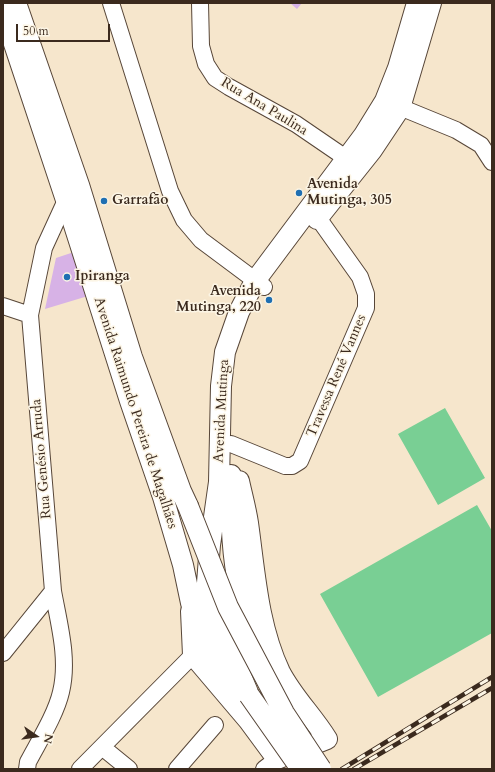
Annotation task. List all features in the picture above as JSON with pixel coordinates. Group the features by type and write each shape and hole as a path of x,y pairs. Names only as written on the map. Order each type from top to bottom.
{"main road":[{"name":"Avenida Raimundo Pereira de Magalhães","path":"16,3 79,185 82,221 130,401 163,497 183,565 191,603 210,644 220,661 244,672"},
{"name":"Avenida Mutinga","path":"392,104 398,68 417,3"},
{"name":"Avenida Mutinga","path":"244,672 209,600 207,582 210,545 219,482 221,386 225,352 239,312 352,162 372,150 392,104 431,3"},
{"name":"Avenida Raimundo Pereira de Magalhães","path":"3,11 66,200 82,221 181,491 228,607 249,695 301,769"},
{"name":"Avenida Mutinga","path":"244,672 249,631 237,577 232,536 230,510 231,449 237,358 260,284"},
{"path":"191,603 193,655 249,721 271,764 327,739 292,694 280,671 266,634 254,577 245,509 231,449"},
{"path":"193,655 220,661"},
{"path":"244,672 284,713 321,769"}],"street":[{"path":"111,3 170,191 184,220 201,240 260,284"},
{"name":"Rua Ana Paulina","path":"200,3 201,46 206,64 215,78 296,124 352,162"},
{"path":"392,104 456,130 481,145 492,162"},
{"name":"Rua Genésio Arruda","path":"27,769 28,762 52,717 61,692 65,658 53,591 30,315 44,248 66,200 79,185"},
{"name":"Travessa René Vannes","path":"231,449 285,466 292,466 300,461 366,308 366,294 360,277 314,212"},
{"path":"44,248 82,221"},
{"path":"3,306 30,315"},
{"path":"3,654 53,591"},
{"path":"80,769 193,655"},
{"path":"177,769 215,725"},
{"path":"102,746 129,769"}],"green space":[{"path":"445,408 485,478 438,505 398,434"},
{"path":"477,505 492,531 492,633 378,697 320,594"}],"building":[{"path":"290,3 302,3 297,9"},
{"name":"Ipiranga","path":"74,252 88,296 45,309 56,258"}],"railway":[{"path":"342,769 492,677"},
{"path":"354,769 492,688"}],"place":[{"name":"Avenida Mutinga, 305","path":"299,193"},
{"name":"Garrafão","path":"104,201"},
{"name":"Ipiranga","path":"67,277"},
{"name":"Avenida Mutinga, 220","path":"269,300"}]}
